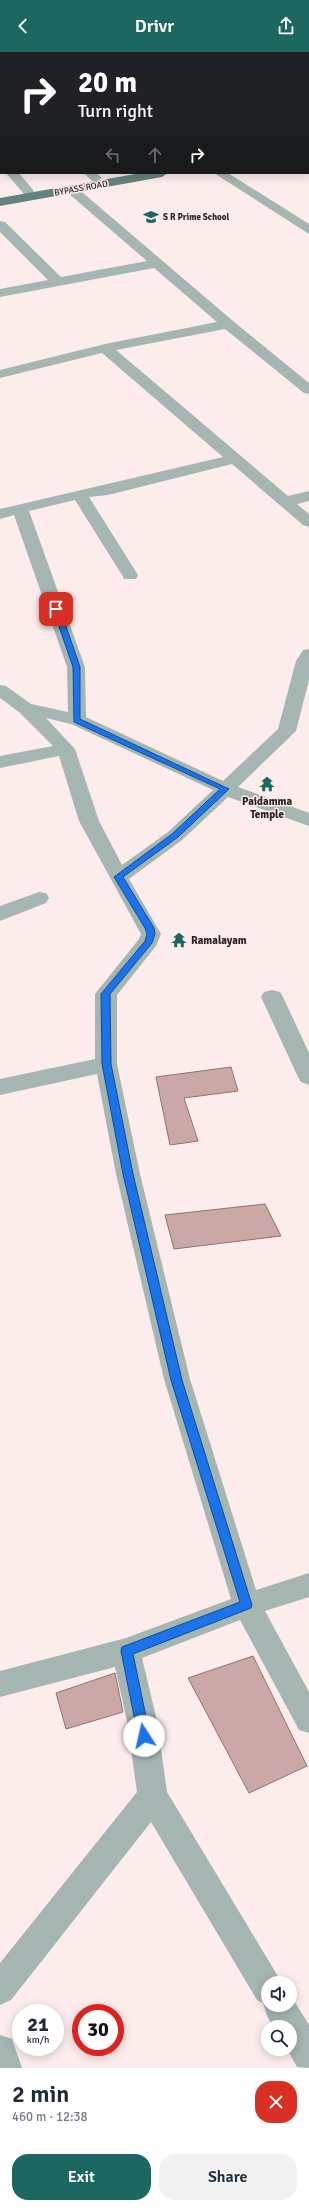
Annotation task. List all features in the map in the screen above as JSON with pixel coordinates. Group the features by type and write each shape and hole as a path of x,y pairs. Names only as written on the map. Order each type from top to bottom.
{"main road":[{"name":"BYPASS ROAD","path":"0,196 93,176 111,174"},
{"name":"BYPASS ROAD","path":"0,202 157,174"}],"street":[{"path":"13,174 28,191"},
{"path":"222,174 309,230"},
{"path":"72,190 228,324 309,390"},
{"path":"0,225 59,283"},
{"path":"0,293 158,264"},
{"path":"0,374 105,348 228,324"},
{"path":"105,348 309,522"},
{"path":"0,514 79,494 108,490 234,459"},
{"path":"79,494 130,574"},
{"path":"285,502 309,496"},
{"path":"20,508 76,667 77,720"},
{"path":"118,877 175,836 287,731 302,704 305,661 309,654"},
{"path":"0,690 25,708 66,749 89,821 118,877 149,928 151,934 149,941 106,994 106,1064 128,1174 177,1380 246,1605 309,1720"},
{"path":"25,708 77,720 225,789 309,820"},
{"path":"0,762 66,749"},
{"path":"0,914 39,898"},
{"path":"272,997 309,1077"},
{"path":"0,1086 106,1064"},
{"path":"0,1684 126,1651 246,1605 309,1585"},
{"path":"126,1651 142,1721 153,1796 261,1977"},
{"path":"0,1989 153,1796"},
{"path":"282,2012 309,2055"},
{"path":"0,2051 5,2068"}],"building":[{"path":"231,1067 238,1091 184,1098 198,1141 170,1145 156,1077"},
{"path":"265,1204 281,1236 174,1249 165,1215"},
{"path":"253,1656 307,1766 249,1793 188,1678"},
{"path":"115,1673 123,1712 66,1729 56,1693"}],"place":[{"name":"S R Prime School","path":"151,217"},
{"name":"Paidamma Temple","path":"267,784"},
{"name":"Ramalayam","path":"179,940"}],"route":[{"path":"56,609 76,667 77,720 225,789 175,836 118,877 149,928 151,934 149,941 106,994 106,1064 128,1174 177,1380 246,1605 126,1651 144,1736"}]}
